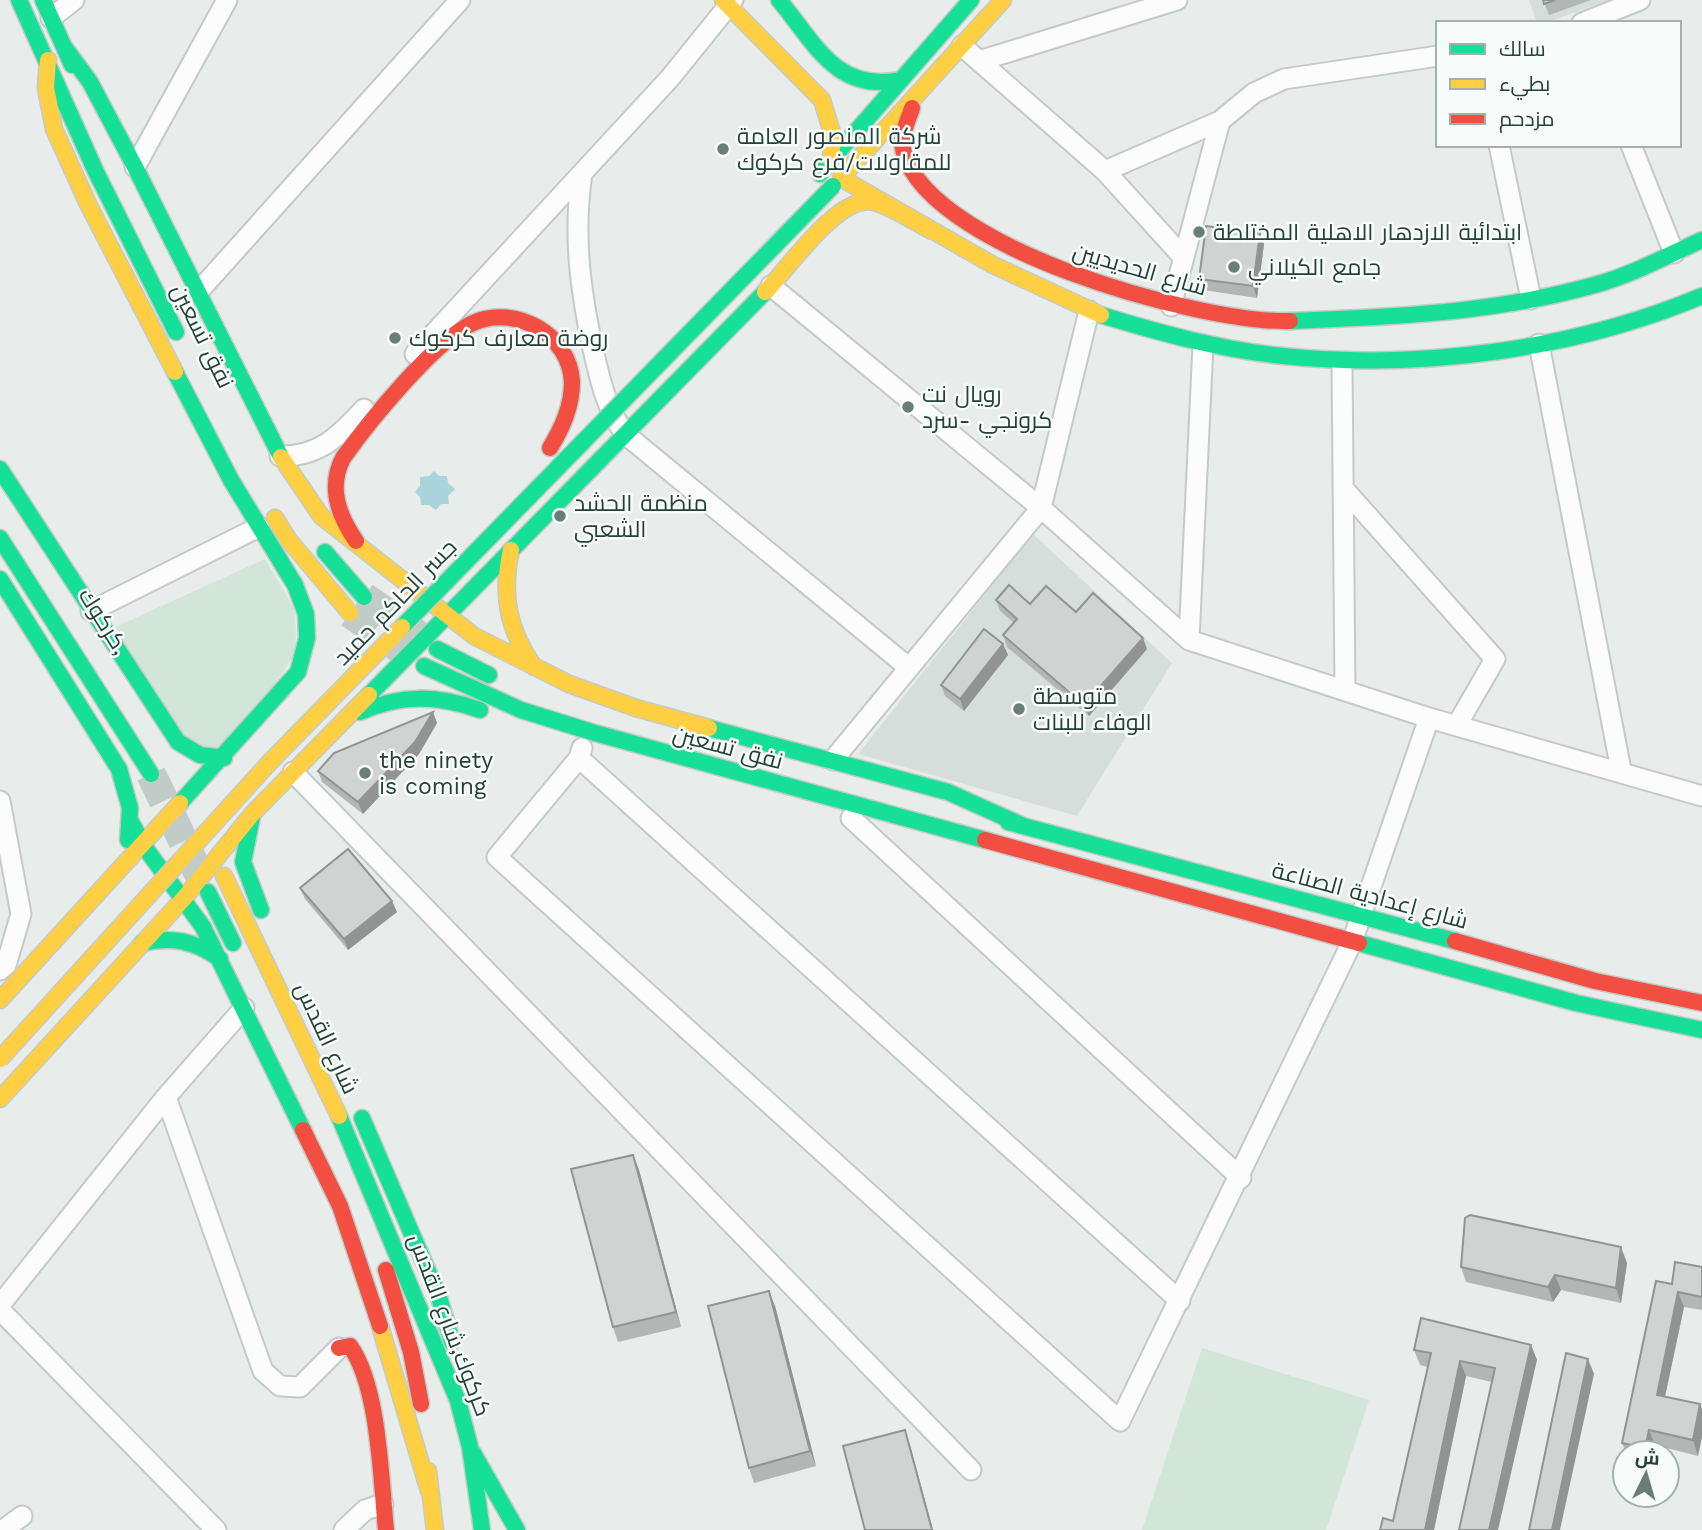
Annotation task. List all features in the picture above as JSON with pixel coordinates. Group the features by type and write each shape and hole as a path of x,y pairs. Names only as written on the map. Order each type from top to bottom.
{"main road":[{"name":"نفق تسعين","path":"19,0 96,172 181,341"},
{"path":"43,0 102,141"},
{"path":"779,0 841,73 875,85 900,80"},
{"path":"815,178 971,0"},
{"name":"جسر الحاكم حميد","path":"0,1059 269,763 837,182 915,100 1003,0"},
{"path":"728,2 821,100 833,136 831,160"},
{"path":"65,48 90,82 135,167 280,456 321,516 367,555 445,616 537,670 636,708 948,792 1026,827"},
{"path":"0,1000 224,758 298,672 307,638 306,614 295,584 258,527 88,204 54,128 46,88 48,60"},
{"name":"شارع الحديديين","path":"915,100 903,131 904,151 914,172 941,204 992,238 1051,265 1117,290 1171,306 1262,322 1438,315 1531,299 1604,295 1674,253 1702,240"},
{"path":"837,182 932,231 984,262 1089,311 1203,345 1259,355 1342,363 1424,360 1539,344 1614,329 1702,296"},
{"path":"0,1098 185,897 253,813 771,286 841,209 859,201 874,202 932,231"},
{"path":"1604,295 1614,329"},
{"name":"نفق تسعين","path":"192,317 231,395"},
{"path":"367,555 349,531 339,508 335,488 342,456 442,344 471,323 497,317 524,320 548,332 563,349 571,366 572,397 569,413 545,453 618,380"},
{"path":"1259,355 1262,322"},
{"name":"نفق تسعين","path":"215,412 237,454"},
{"path":"0,470 178,742 194,754 214,759 224,758"},
{"path":"268,506 288,539 350,612"},
{"path":"0,538 150,774"},
{"path":"314,538 364,597"},
{"path":"511,550 504,581 507,613 518,643 537,670"},
{"name":"جسر الحاكم حميد","path":"398,604 426,574"},
{"path":"0,579 118,769 128,795 131,822 143,846 185,897 220,959 340,1206 363,1270 429,1491"},
{"path":"437,649 501,681"},
{"name":"نفق تسعين","path":"424,666 522,709 595,733 1028,850"},
{"path":"343,719 383,701 409,695 434,696 531,731"},
{"name":"نفق تسعين","path":"686,741 726,751"},
{"path":"676,773 930,838 1028,850 1576,1003 1702,1030"},
{"path":"817,774 1026,827"},
{"path":"253,813 243,862 268,928"},
{"path":"116,875 131,822"},
{"name":"شارع إعدادية الصناعة","path":"1026,827 1363,915 1595,981 1702,1003"},
{"path":"138,876 165,846"},
{"name":"شارع القدس","path":"225,876 386,1220"},
{"path":"208,892 238,953"},
{"path":"142,943 163,938 184,939 204,946 220,959"},
{"path":"358,1109 386,1168 439,1297 456,1356 458,1401"},
{"name":"كركوك,شارع القدس","path":"331,1140 371,1230 391,1283 411,1352 421,1404 435,1530"},
{"name":"كركوك,شارع القدس","path":"386,1220 458,1401 470,1447 482,1530"},
{"path":"339,1348 345,1345 357,1352 368,1391 386,1530"},
{"path":"470,1447 517,1530"}],"street":[{"path":"51,18 74,0"},
{"path":"135,167 227,0"},
{"path":"198,292 460,0"},
{"path":"979,61 1177,0"},
{"path":"1587,21 1640,0"},
{"path":"280,456 314,452 342,433 691,55 728,2"},
{"path":"962,46 1105,171 1182,256"},
{"path":"1105,171 1220,121 1254,93 1284,79 1436,56"},
{"path":"1171,306 1182,256 1220,121"},
{"path":"1499,147 1531,299"},
{"path":"1632,147 1674,253"},
{"path":"582,173 576,250 582,301 604,397 625,435 908,667"},
{"path":"771,286 1041,508 1189,640 1429,718 1702,796"},
{"path":"833,760 1041,508 1089,311"},
{"path":"1539,344 1621,771"},
{"path":"1189,640 1203,345"},
{"path":"1342,363 1345,689"},
{"path":"1343,488 1495,659 1457,725"},
{"path":"91,611 258,527"},
{"path":"1180,1301 581,750 497,857 1121,1421 1241,1178 1352,942 1429,718"},
{"path":"293,772 971,1470"},
{"path":"0,802 21,914 5,965 0,970"},
{"path":"851,818 1241,1178"},
{"path":"0,1305 166,1097 244,1009"},
{"path":"166,1097 263,1371 280,1386 300,1387 339,1348"},
{"path":"0,1310 216,1530"},
{"path":"344,1530 365,1510 383,1504"},
{"path":"3,1530 22,1516"}],"shaded area":[{"path":"1529,0 1609,0 1551,21 1536,21"},
{"name":"متوسطة الوفاء للبنات","path":"1033,534 1172,663 1077,816 858,754"}],"green space":[{"path":"265,559 295,610 296,653 224,758 195,754 113,628"},
{"path":"1202,1348 1369,1400 1326,1530 1142,1530"}],"water":[{"path":"434,471 439,476 447,476 448,483 455,489 448,496 449,504 441,504 436,510 429,505 421,505 420,497 415,492 420,486 420,477 429,476"}],"building":[{"name":"جامع الكيلاني","path":"1206,226 1260,233 1253,286 1199,279"},
{"path":"1009,585 1030,604 1046,586 1076,612 1093,593 1143,638 1084,705 1003,635 1017,619 996,600"},
{"path":"984,629 1003,644 960,699 941,685"},
{"name":"the ninety is coming","path":"433,712 415,742 358,802 318,771 334,753"},
{"path":"348,849 392,901 344,939 300,888"},
{"path":"633,1155 676,1312 613,1327 571,1169"},
{"path":"1470,1215 1621,1247 1616,1288 1555,1275 1548,1287 1461,1267 1465,1218"},
{"path":"1675,1262 1702,1267 1702,1297 1678,1292 1657,1395 1700,1404 1693,1440 1649,1430 1647,1439 1623,1439 1656,1281 1672,1284"},
{"path":"769,1291 810,1451 749,1468 708,1306"},
{"path":"1421,1318 1531,1345 1489,1530 1459,1530 1495,1368 1460,1361 1425,1530 1380,1530 1383,1518 1393,1521 1431,1353 1414,1350"},
{"path":"1566,1353 1588,1359 1552,1530 1529,1530"},
{"path":"905,1430 932,1530 865,1530 843,1446"}],"tunnel":[{"path":"364,597 425,640"},
{"path":"350,613 409,655"},
{"path":"151,774 199,874"}],"traffic: fast":[{"path":"19,0 96,172 176,332"},
{"path":"43,0 72,65"},
{"path":"779,0 816,48 843,72 859,79 878,82 900,80"},
{"path":"831,160 971,0"},
{"path":"65,48 90,82 135,167 281,457"},
{"path":"820,174 831,160"},
{"path":"402,627 833,186"},
{"path":"1290,321 1445,312 1560,294 1638,270 1702,240"},
{"path":"369,695 765,292"},
{"path":"1101,315 1237,350 1336,360 1389,360 1496,352 1549,342 1653,315 1702,296"},
{"path":"175,372 231,480 295,585 306,614 307,638 298,672 180,803"},
{"path":"0,469 178,742 200,755 224,758"},
{"path":"0,538 151,774"},
{"path":"325,552 364,597"},
{"path":"0,579 119,769 130,808 128,840"},
{"path":"437,649 489,675"},
{"path":"424,666 521,710 595,733 985,840"},
{"path":"360,712 390,702 420,699 449,701 480,710"},
{"path":"709,728 948,792 1026,827"},
{"path":"252,817 243,862 261,910"},
{"path":"131,822 146,849 203,927 303,1130"},
{"path":"1008,822 1455,941"},
{"path":"208,892 233,943"},
{"path":"142,943 163,940 183,942 220,959"},
{"path":"1359,943 1576,1003 1702,1030"},
{"path":"339,1116 458,1401 470,1447 482,1530"},
{"path":"362,1118 439,1297 452,1342"},
{"path":"473,1453 517,1530"}],"traffic: slow":[{"path":"723,0 822,100 833,136 831,160"},
{"path":"1003,0 841,178 993,265 1101,315"},
{"path":"48,60 46,88 54,129 88,204 175,372"},
{"path":"765,292 830,220 860,202 881,204 932,231"},
{"path":"281,457 321,516 474,636 569,684 636,708 709,728"},
{"path":"275,518 288,539 350,613"},
{"path":"511,550 507,582 509,611 518,639 534,667"},
{"path":"0,1059 269,763 402,627"},
{"path":"0,1099 185,897 253,813 369,695"},
{"path":"0,1000 180,803"},
{"path":"224,876 339,1116"},
{"path":"380,1326 429,1491"},
{"path":"428,1471 435,1530"}],"traffic: jam":[{"path":"912,108 902,144 919,181 956,215 1008,246 1069,272 1133,293 1195,309 1249,318 1290,321"},
{"path":"356,541 344,521 337,501 336,480 343,458 385,404 422,364 440,346 473,323 490,318 523,321 538,328 562,350 569,365 572,391 566,417 550,448"},
{"path":"985,840 1359,943"},
{"path":"1455,941 1595,981 1702,1003"},
{"path":"303,1130 340,1206 380,1326"},
{"path":"386,1270 411,1352 421,1404"},
{"path":"339,1348 350,1346 360,1363 367,1385 377,1434 386,1530"}],"place":[{"name":"شركة المنصور العامة للمقاولات/فرع كركوك","path":"723,149"},
{"name":"ابتدائية الازدهار الاهلية المختلطة","path":"1199,232"},
{"name":"جامع الكيلاني","path":"1234,267"},
{"name":"روضة معارف كركوك","path":"395,338"},
{"name":"رويال نت كرونجي -سرد","path":"908,407"},
{"name":"منظمة الحشد الشعبي","path":"560,516"},
{"name":"متوسطة الوفاء للبنات","path":"1019,709"},
{"name":"the ninety is coming","path":"365,773"}]}
